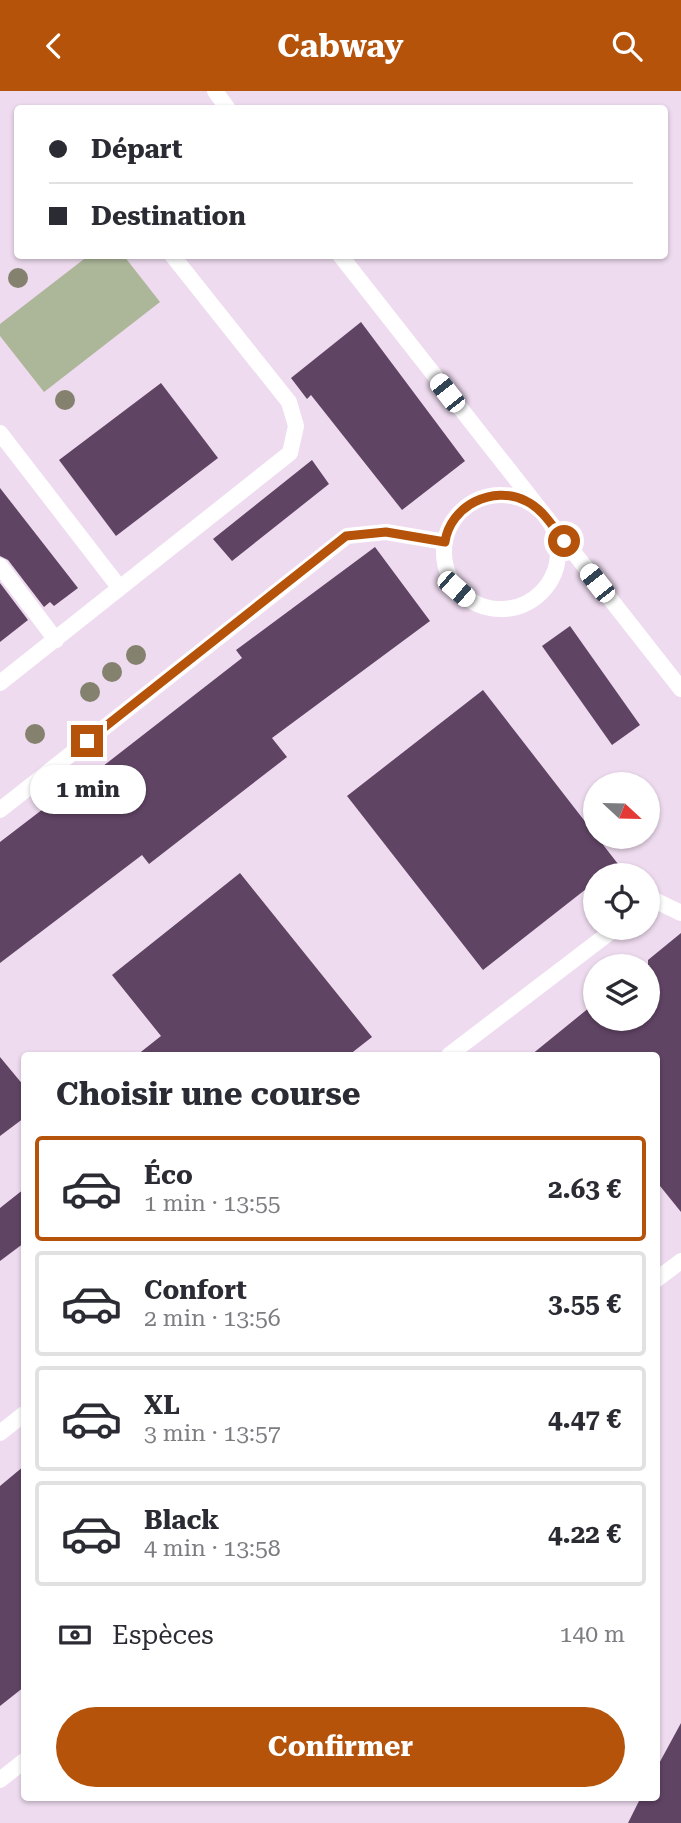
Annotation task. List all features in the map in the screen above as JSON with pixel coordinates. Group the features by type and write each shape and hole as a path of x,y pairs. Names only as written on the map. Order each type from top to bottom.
{"lane":[{"path":"215,91 226,105"},
{"path":"0,683 290,453 296,426 289,402 175,259"},
{"path":"343,259 681,689"},
{"path":"0,433 119,587"},
{"path":"510,495 527,501 547,519 557,542 558,559 554,576 543,591 528,604 509,610 489,609 471,602 456,589 447,572 445,542 457,516 471,503 490,496 510,495"},
{"path":"0,810 346,536 386,532 445,542"},
{"path":"0,566 55,640"},
{"path":"660,903 681,913"},
{"path":"453,1052 600,940"},
{"path":"660,1277 681,1261"},
{"path":"0,1433 21,1416"},
{"path":"0,1780 21,1763"}],"green space":[{"path":"84,259 126,259 160,302 44,392 0,336 0,324"}],"building":[{"path":"361,322 465,461 402,510 311,395 307,399 291,378"},
{"path":"161,383 218,458 116,536 59,460"},
{"path":"312,460 329,484 232,561 213,539"},
{"path":"0,488 78,588 54,606 50,602 44,607 8,560 0,556"},
{"path":"375,547 430,621 272,738 287,757 149,864 142,855 0,963 0,842 60,796 62,798 242,658 236,650"},
{"path":"0,583 28,620 0,642"},
{"path":"570,626 640,725 612,745 542,646"},
{"path":"483,690 583,819 583,849 606,849 617,863 583,863 583,891 483,970 347,796"},
{"path":"240,873 372,1037 353,1052 141,1052 161,1036 112,975"},
{"path":"681,933 681,1212 660,1186 660,1052 535,1052 583,1013 583,1031 660,1031 660,954 655,954"},
{"path":"0,1057 21,1082 21,1120 0,1136"},
{"path":"21,1191 21,1245 0,1261 0,1208"},
{"path":"21,1468 21,1689 0,1706 0,1486"},
{"path":"681,1723 681,1823 628,1823 639,1801 660,1801 660,1762"}],"route":[{"path":"87,741 346,536 386,532 445,542 457,516 471,503 490,496 510,495 527,501 541,511 564,541"}]}
